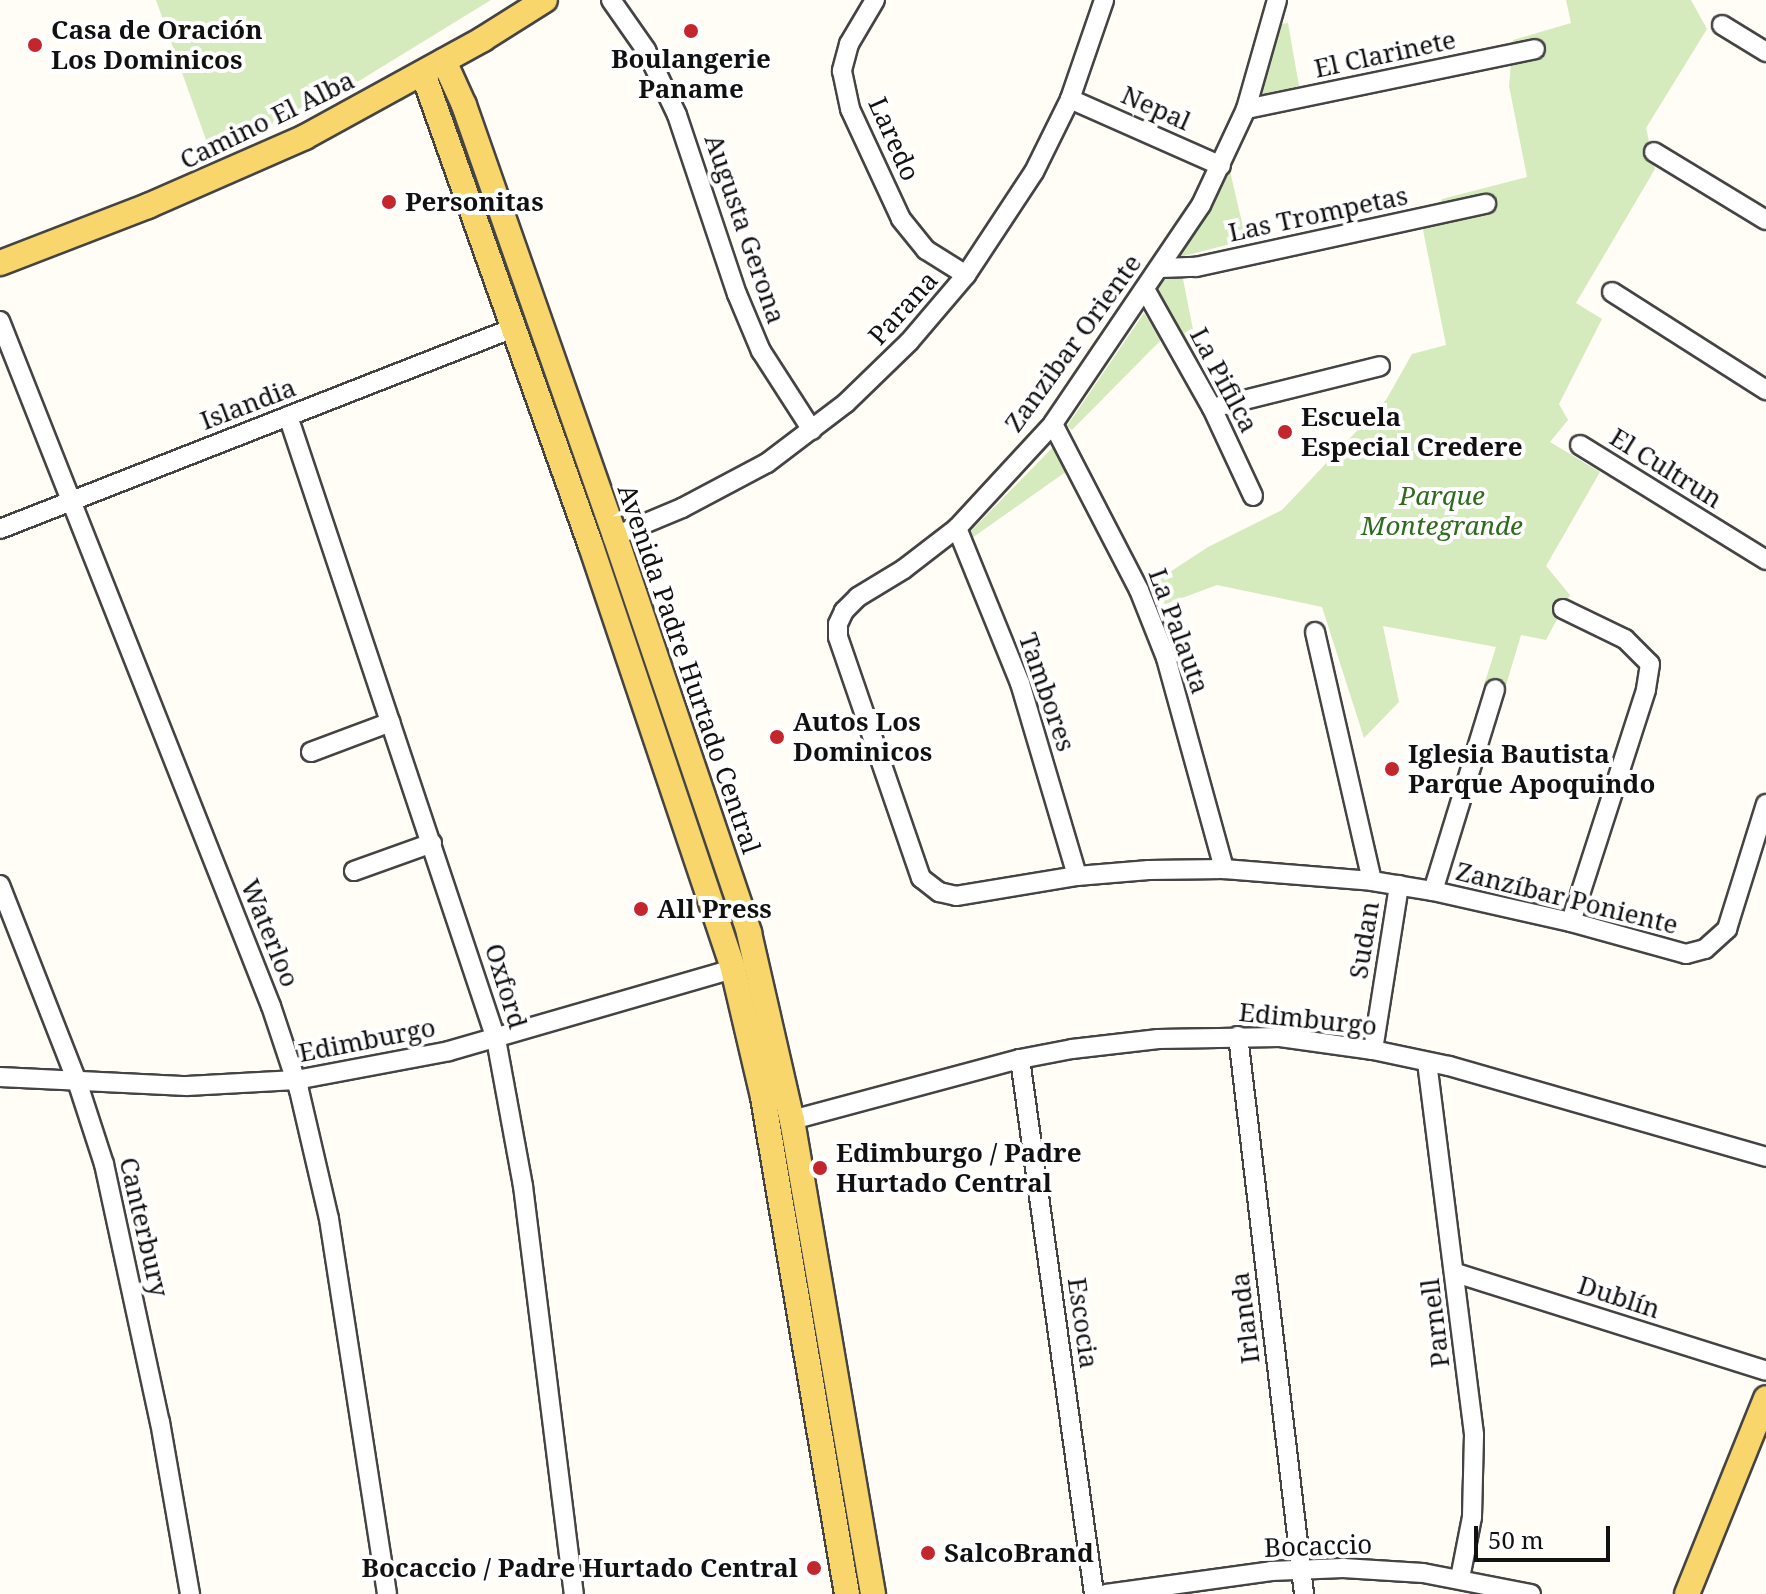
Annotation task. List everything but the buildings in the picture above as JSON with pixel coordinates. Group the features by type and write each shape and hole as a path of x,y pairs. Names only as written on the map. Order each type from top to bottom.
{"main road":[{"name":"Camino El Alba","path":"0,263 258,159 434,67 545,0"},
{"name":"Avenida Padre Hurtado Central","path":"434,67 516,327 733,969 763,1097 847,1594"},
{"name":"Avenida Padre Hurtado Central","path":"434,67 464,105 615,536 749,933 792,1120 873,1594"},
{"path":"1687,1594 1766,1398"}],"street":[{"name":"Augusta Gerona","path":"611,0 646,50 677,115 737,294 761,351 812,430"},
{"name":"Laredo","path":"875,0 849,44 842,71 850,109 901,219 926,250 966,275"},
{"name":"Parana","path":"615,536 725,486 812,430 909,342 966,275 1013,208 1070,99 1104,0"},
{"name":"Zanzibar Oriente","path":"1277,0 1246,109 1221,166 1201,205 1146,291 1053,424 957,528 904,569 858,597 844,611 838,624 838,637 921,878 939,892 956,896 1077,876 1224,869 1399,885"},
{"path":"1722,25 1766,52"},
{"name":"El Clarinete","path":"1246,109 1535,49"},
{"name":"Nepal","path":"1070,99 1221,166"},
{"path":"1654,152 1766,220"},
{"name":"Las Trompetas","path":"1160,268 1196,267 1486,204"},
{"name":"La Pifilca","path":"1146,291 1212,408 1253,496"},
{"path":"1612,292 1766,390"},
{"name":"Waterloo","path":"0,321 271,1006 296,1080 329,1219 387,1594"},
{"name":"Islandia","path":"0,529 516,327"},
{"path":"1212,408 1380,366"},
{"name":"Oxford","path":"288,416 496,1039 523,1186 574,1594"},
{"name":"La Palauta","path":"1053,424 1139,590 1166,658 1224,869"},
{"name":"El Cultrun","path":"1580,445 1766,560"},
{"name":"Tambores","path":"957,528 1020,683 1077,876"},
{"path":"1563,609 1625,639 1650,664 1646,690 1571,922"},
{"path":"1315,632 1372,881"},
{"path":"1433,891 1495,689"},
{"path":"311,752 391,722"},
{"name":"Zanzíbar Poniente","path":"1399,885 1571,922 1678,954 1705,949 1721,938 1732,918 1766,804"},
{"path":"354,871 432,843"},
{"name":"Canterbury","path":"0,885 77,1081 104,1164 125,1249 160,1422 190,1594"},
{"name":"Sudan","path":"1373,1050 1399,885"},
{"name":"Edimburgo","path":"0,1077 187,1086 296,1080 401,1062 496,1039 733,969"},
{"name":"Irlanda","path":"1238,1036 1304,1594"},
{"name":"Edimburgo","path":"792,1120 1020,1059 1158,1039 1280,1037 1373,1050 1427,1062 1571,1099 1766,1157"},
{"name":"Escocia","path":"1020,1059 1094,1594"},
{"name":"Parnell","path":"1427,1062 1456,1273 1475,1474 1472,1517 1460,1578"},
{"name":"Dublín","path":"1456,1273 1766,1371"},
{"name":"Bocaccio","path":"1106,1594 1301,1569 1385,1570 1460,1578 1531,1594"}],"green space":[{"path":"156,0 491,0 354,84 218,151 209,148"},
{"name":"Parque Montegrande","path":"1566,0 1691,0 1707,29 1646,128 1655,169 1576,303 1602,319 1559,404 1568,420 1550,442 1600,472 1546,566 1570,595 1546,640 1521,635 1504,692 1484,685 1496,647 1383,626 1399,702 1364,738 1322,607 1217,585 1163,605 1150,585 1208,547 1282,510 1386,400 1412,354 1446,345 1423,230 1442,199 1527,177 1509,86 1513,40 1571,23"},
{"path":"1288,23 1299,86 1261,96 1282,24"},
{"path":"1230,171 1246,240 1176,258"},
{"path":"1182,274 1203,380 1153,288 1164,278"},
{"path":"1144,313 1161,340 1072,430 1067,426"},
{"path":"528,318 736,930 732,931 523,319"},
{"path":"1055,445 1067,471 972,538 970,532"}],"place":[{"name":"Boulangerie Paname","path":"691,31"},
{"name":"Casa de Oración Los Dominicos","path":"35,45"},
{"name":"Personitas","path":"389,202"},
{"name":"Escuela Especial Credere","path":"1285,432"},
{"name":"Autos Los Dominicos","path":"777,737"},
{"name":"Iglesia Bautista Parque Apoquindo","path":"1392,769"},
{"name":"All Press","path":"641,909"},
{"name":"Edimburgo / Padre Hurtado Central","path":"820,1168"},
{"name":"SalcoBrand","path":"928,1553"},
{"name":"Bocaccio / Padre Hurtado Central","path":"814,1568"}]}
